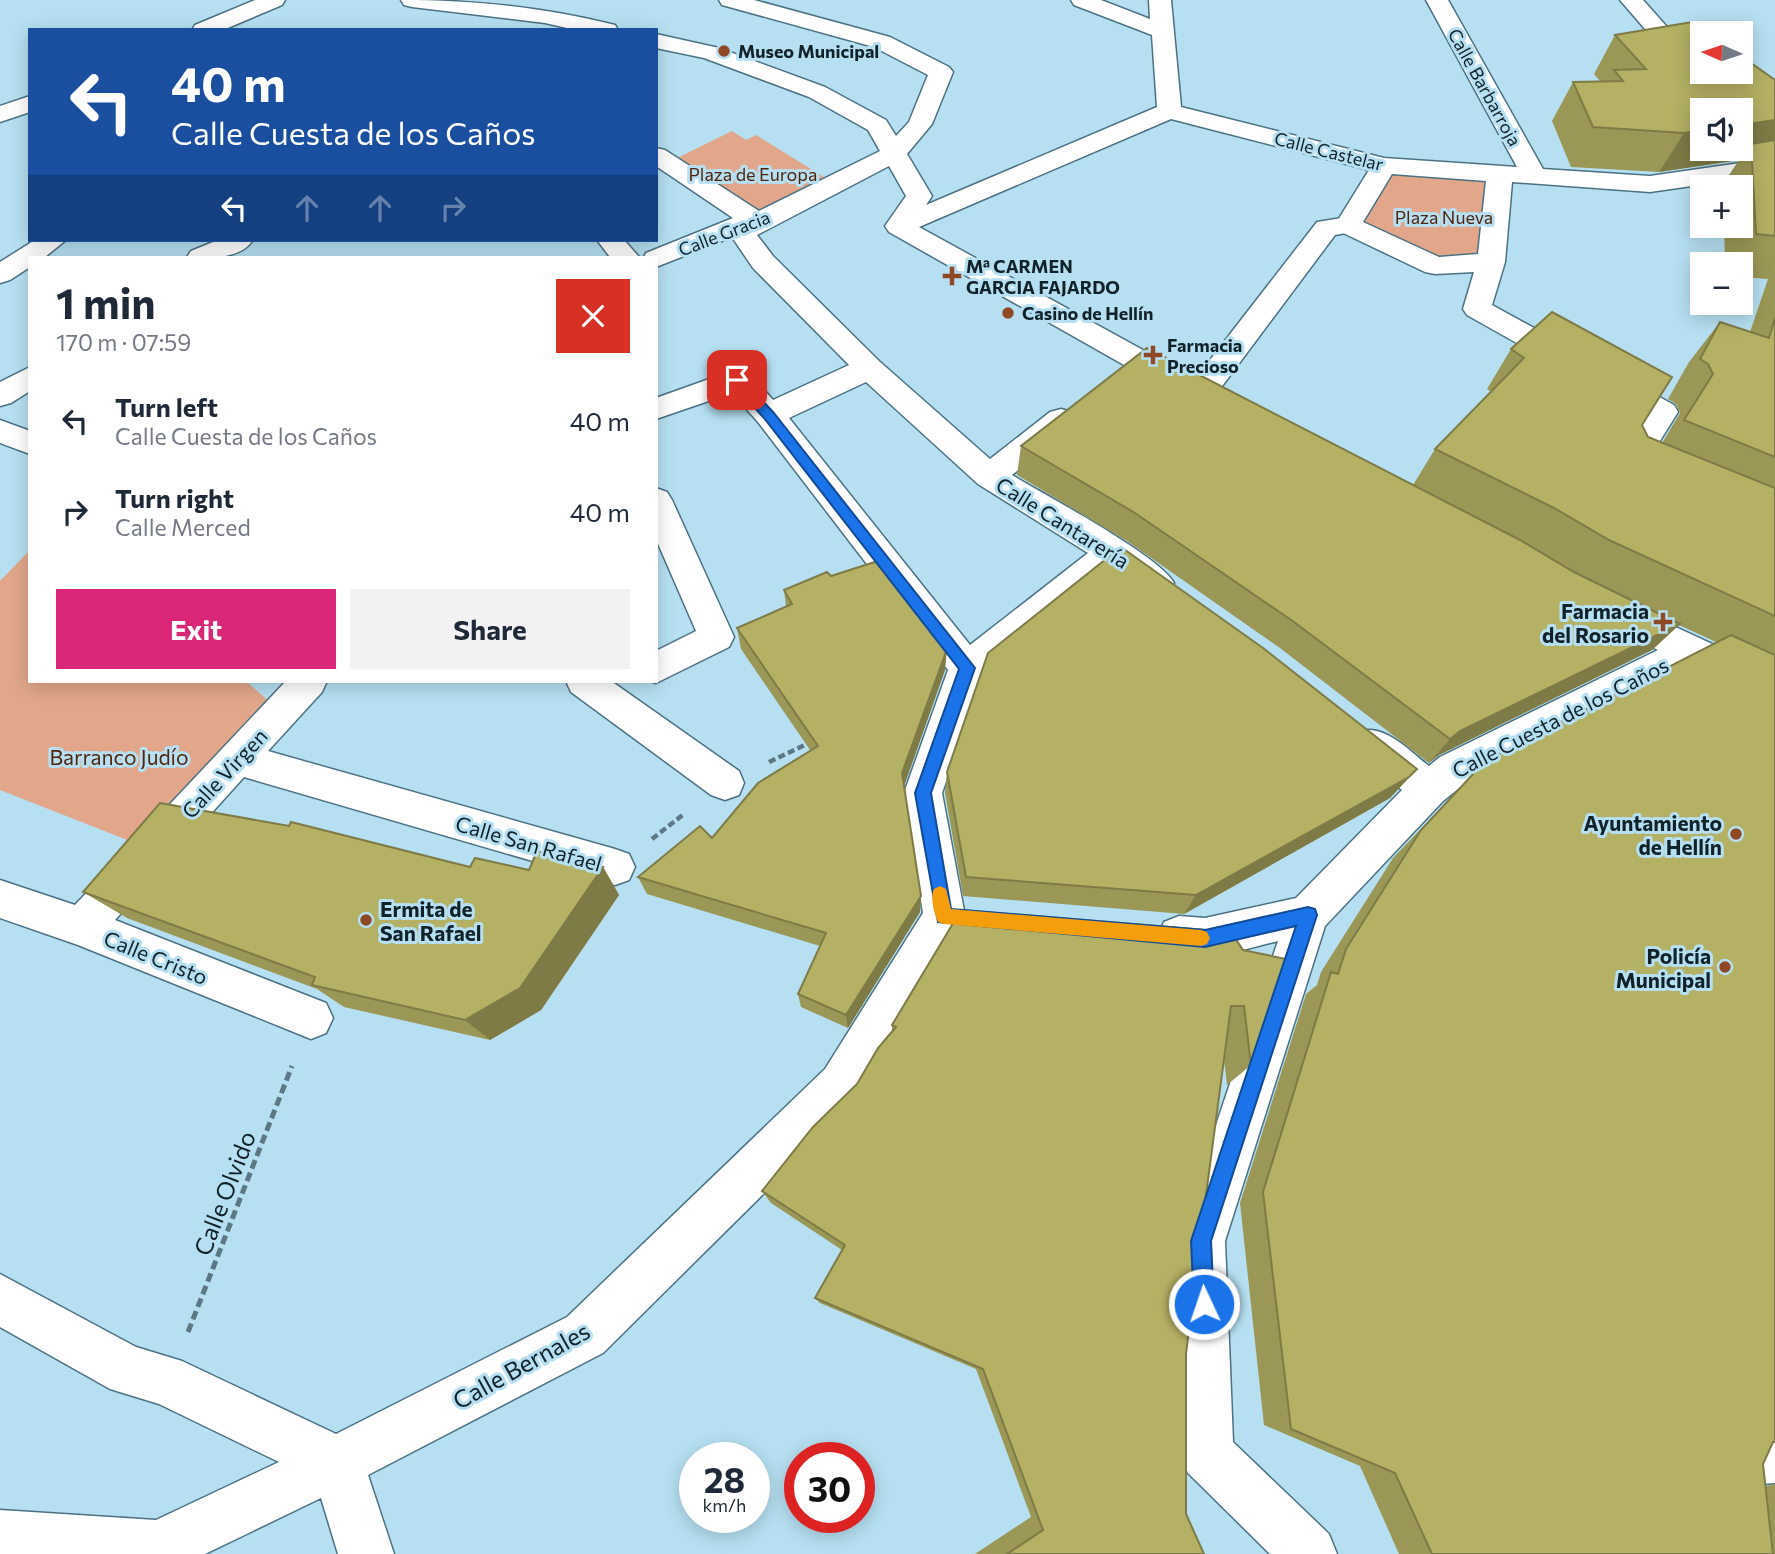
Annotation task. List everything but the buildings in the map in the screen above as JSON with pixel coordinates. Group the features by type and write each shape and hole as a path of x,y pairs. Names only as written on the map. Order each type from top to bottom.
{"street":[{"path":"208,28 274,0"},
{"path":"412,0 545,16 598,28"},
{"path":"545,16 580,0"},
{"path":"730,0 882,42 941,72 920,124 894,154"},
{"path":"1082,0 1163,32"},
{"path":"898,226 1169,111 1160,0"},
{"name":"Calle Barbarroja","path":"1437,0 1533,174"},
{"path":"1631,0 1684,60 1775,124"},
{"path":"463,7 475,28"},
{"path":"658,41 710,53 817,92 877,125 919,196 898,226"},
{"path":"0,116 28,104"},
{"name":"Calle Castelar","path":"1169,111 1384,166 1650,184 1775,166"},
{"name":"Calle Gracia","path":"658,258 756,221 894,154"},
{"path":"658,156 756,221"},
{"path":"1348,225 1384,166"},
{"path":"1500,172 1491,262 1477,309 1663,412 1629,465 1666,481"},
{"name":"Calle Cantarería","path":"756,221 742,233 763,262 869,368 989,476 1113,552 1178,598"},
{"path":"898,226 1126,369 1212,400 1326,228 1348,225 1435,266 1491,262"},
{"path":"28,256 50,242"},
{"path":"203,256 235,242"},
{"path":"612,242 624,256"},
{"path":"0,274 28,256"},
{"path":"769,415 869,368"},
{"path":"0,396 28,378"},
{"path":"658,408 737,380 769,415 967,668 1113,552"},
{"path":"989,476 1084,402"},
{"path":"0,431 28,442"},
{"path":"658,505 716,637 658,667"},
{"path":"1587,599 1775,690"},
{"name":"Calle Cuesta de los Caños","path":"1308,915 1429,789 1454,769 1691,650"},
{"name":"Calle Bernales","path":"0,1537 158,1548 337,1462 585,1335 841,1085 965,918 923,793 967,668"},
{"name":"Calle Virgen","path":"82,927 307,683"},
{"path":"607,686 725,783"},
{"path":"1342,720 1429,789"},
{"name":"Calle San Rafael","path":"237,759 615,867"},
{"name":"Calle Cristo","path":"0,899 82,927 311,1018"},
{"path":"1150,934 1205,938 1308,915"},
{"path":"1308,915 1201,1241 1207,1454 1309,1554"},
{"path":"0,1299 128,1371 164,1379 337,1462 366,1554"},
{"path":"1742,1554 1733,1459 1775,1456"}],"path":[{"name":"Calle San Rafael","path":"615,867 725,783 822,737"},
{"name":"Calle Olvido","path":"164,1379 192,1324 311,1018"}],"green space":[{"name":"Plaza de Europa","path":"732,131 746,140 756,135 824,177 752,216 671,161"},
{"name":"Plaza Nueva","path":"1384,166 1500,172 1491,262 1435,266 1348,225"},
{"name":"Barranco Judío","path":"28,552 28,683 248,683 272,704 140,845 0,790 0,581"}],"slow traffic":[{"path":"940,894 944,916 1201,938"}],"place":[{"name":"Museo Municipal","path":"724,51"},
{"name":"Mª CARMEN GARCIA FAJARDO","path":"952,276"},
{"name":"Casino de Hellín","path":"1008,313"},
{"name":"Farmacia Precioso","path":"1153,355"},
{"name":"Farmacia del Rosario","path":"1663,622"},
{"name":"Ayuntamiento de Hellín","path":"1736,834"},
{"name":"Ermita de San Rafael","path":"366,920"},
{"name":"Policía Municipal","path":"1725,967"}],"route":[{"path":"737,380 769,415 967,668 923,793 944,916 1205,938 1308,915 1201,1241 1204,1304"}]}
